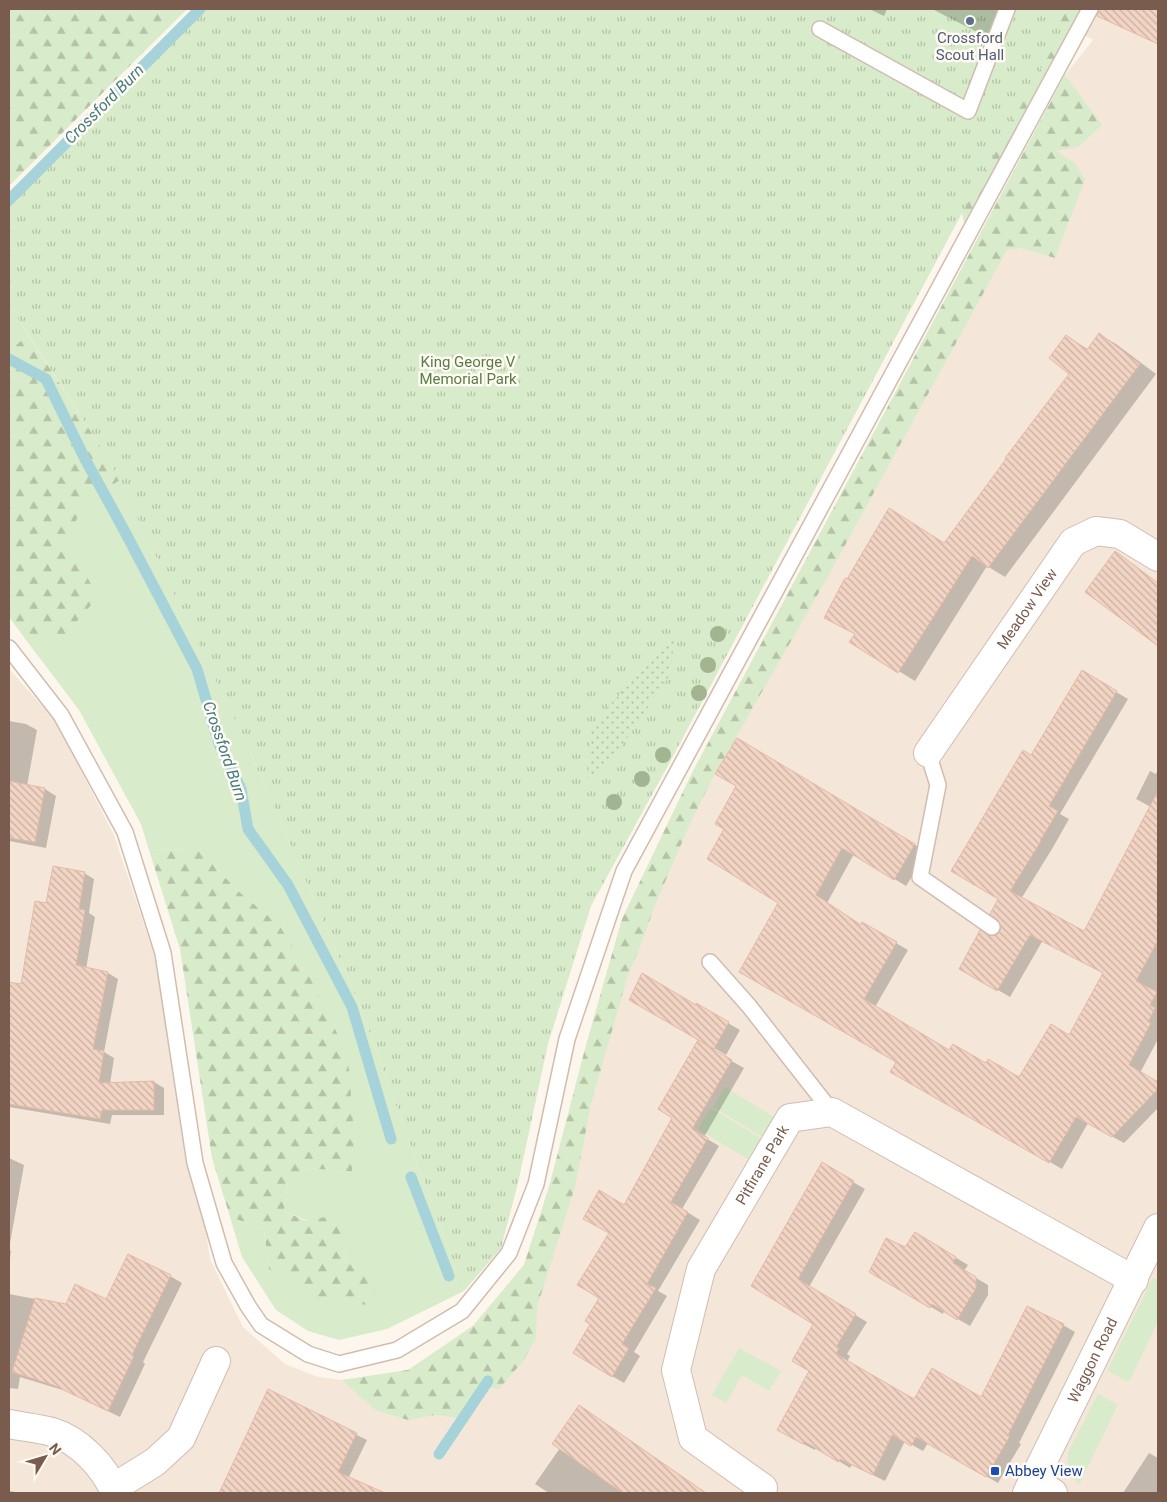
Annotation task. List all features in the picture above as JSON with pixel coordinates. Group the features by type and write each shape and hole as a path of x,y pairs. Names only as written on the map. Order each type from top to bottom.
{"street":[{"name":"Meadow View","path":"928,753 1073,542 1096,531 1120,534 1158,557"},
{"path":"832,1112 1134,1280"},
{"name":"Pitfirane Park","path":"763,1488 693,1438 676,1370 701,1269 790,1118 832,1112"},
{"name":"Waggon Road","path":"1038,1489 1158,1228"},
{"path":"9,1424 53,1432 76,1444 94,1459 114,1491 155,1462 181,1438 216,1361"}],"lane":[{"path":"820,29 968,111 1007,9"},
{"path":"9,648 61,715 124,832 163,953 195,1163 224,1263 261,1325 308,1354 339,1364 397,1350 462,1311 510,1253 536,1184 566,1039 624,871 1090,9"},
{"path":"928,753 938,785 920,877 992,927"},
{"path":"710,962 749,1006 832,1112"}],"shaded area":[{"path":"1041,9 1158,9 1158,1493 9,1493 9,669 55,720 114,835 154,954 195,1158 210,1259 243,1327 285,1364 318,1377 342,1380 408,1370 473,1326 524,1265 549,1187 585,1049 622,919 693,771 1065,75 1093,40"}],"green space":[{"path":"9,9 187,9 9,186"},
{"name":"King George V Memorial Park","path":"195,9 1041,9 1065,24 591,906 548,1044 518,1183 501,1248 464,1291 358,1001 246,743 110,461 9,305 9,204"},
{"path":"1022,9 1083,9 964,223 962,213 983,149"},
{"path":"1065,75 1102,125 1078,147 1056,151 1075,163 1085,180 1055,258 1021,248 1007,250 826,580 715,774 692,819 655,905 628,975 591,1104 575,1187 537,1307 536,1338 524,1360 499,1389 479,1387 469,1419 435,1415 408,1420 375,1410 342,1380 408,1370 473,1326 524,1265 549,1187 585,1049 622,919 693,771"},
{"path":"9,304 28,335 9,351"},
{"path":"28,335 110,461 120,480 82,505 68,542 98,597 64,636 23,636 9,617 9,351"},
{"path":"120,480 246,743 358,1001 464,1291 387,1329 339,1340 308,1331 276,1310 242,1257 230,1217 264,1229 269,1269 382,1281 344,1261 347,1237 284,1211 288,1181 308,1168 352,1172 279,925 238,891 198,849 149,850 141,824 79,710 23,636 64,636 67,542 82,505"},
{"path":"675,634 670,675 621,747 588,781 590,734 608,707"},
{"path":"198,849 238,891 279,925 305,967 348,1056 354,1136 352,1172 308,1168 288,1181 284,1211 306,1221 330,1216 347,1237 344,1261 382,1280 368,1305 314,1298 269,1269 264,1229 230,1217 212,1158 180,949 149,850"},
{"path":"725,1087 776,1118 764,1138 713,1107"},
{"path":"711,1108 762,1139 749,1160 698,1129"},
{"path":"1153,1278 1158,1280 1158,1321 1129,1382 1107,1371"},
{"path":"739,1348 781,1371 769,1391 742,1375 726,1403 712,1395"},
{"path":"1098,1394 1118,1405 1079,1485 1069,1470 1068,1452"}],"building":[{"path":"1099,9 1158,9 1158,44 1097,16"},
{"path":"1099,333 1140,364 988,568 972,556 898,673 849,642 855,634 824,618 845,578 847,579 889,508 944,543 1005,458 1069,374 1049,358 1066,335 1087,350"},
{"path":"1115,551 1158,583 1158,646 1085,592"},
{"path":"1082,670 1117,691 1049,806 1058,811 1010,891 1084,931 1158,791 1158,940 1136,981 1157,992 1150,1005 1155,1008 1148,1022 1151,1023 1129,1065 1158,1082 1158,1089 1112,1137 1076,1117 1049,1163 890,1072 896,1062 739,972 778,903 707,859 724,829 715,824 736,786 715,774 737,738 915,844 894,880 842,848 816,895 861,925 862,922 897,942 864,999 949,1050 953,1044 986,1063 988,1059 1019,1077 1051,1024 1069,1035 1103,973 1030,935 997,991 959,969 980,930 992,936 999,933 1001,927 998,920 990,914 998,899 951,871 1023,750 1031,755"},
{"path":"9,781 45,788 35,842 9,838"},
{"path":"53,866 85,872 79,909 85,910 76,965 108,972 93,1049 104,1051 99,1083 154,1081 154,1110 102,1110 100,1119 9,1104 9,982 21,984 35,901 46,903"},
{"path":"642,973 729,1022 714,1049 629,1000"},
{"path":"698,1040 732,1060 692,1129 708,1138 671,1202 688,1212 647,1284 656,1288 622,1344 629,1348 612,1377 573,1353 590,1324 585,1321 599,1298 577,1285 609,1233 583,1219 599,1190 624,1205 672,1118 658,1109"},
{"path":"822,1162 854,1181 798,1279 856,1314 836,1347 839,1348 836,1354 914,1399 932,1368 981,1397 1027,1306 1064,1324 1008,1435 1010,1436 986,1477 916,1437 911,1446 892,1435 873,1475 840,1459 838,1462 804,1441 803,1444 777,1430 809,1371 792,1361 813,1324 751,1286"},
{"path":"915,1232 956,1257 953,1263 976,1277 976,1288 957,1320 932,1304 930,1308 869,1272 886,1238 905,1247"},
{"path":"128,1254 171,1275 132,1355 134,1356 108,1411 53,1385 12,1372 35,1298 66,1304 75,1284 106,1299"},
{"path":"268,1389 357,1433 338,1472 385,1493 219,1493"},
{"path":"579,1405 706,1493 623,1493 598,1476 552,1444"}],"waterway":[{"name":"Crossford Burn","path":"9,200 200,9"},
{"name":"Crossford Burn","path":"9,359 46,379 85,459 197,669 219,744 241,789 248,829 288,885 352,1007 391,1139"},
{"name":"Crossford Burn","path":"411,1177 449,1276"},
{"name":"Crossford Burn","path":"439,1454 488,1381"}],"place":[{"name":"Crossford Scout Hall","path":"970,21"},
{"name":"Abbey View","path":"995,1471"}]}
